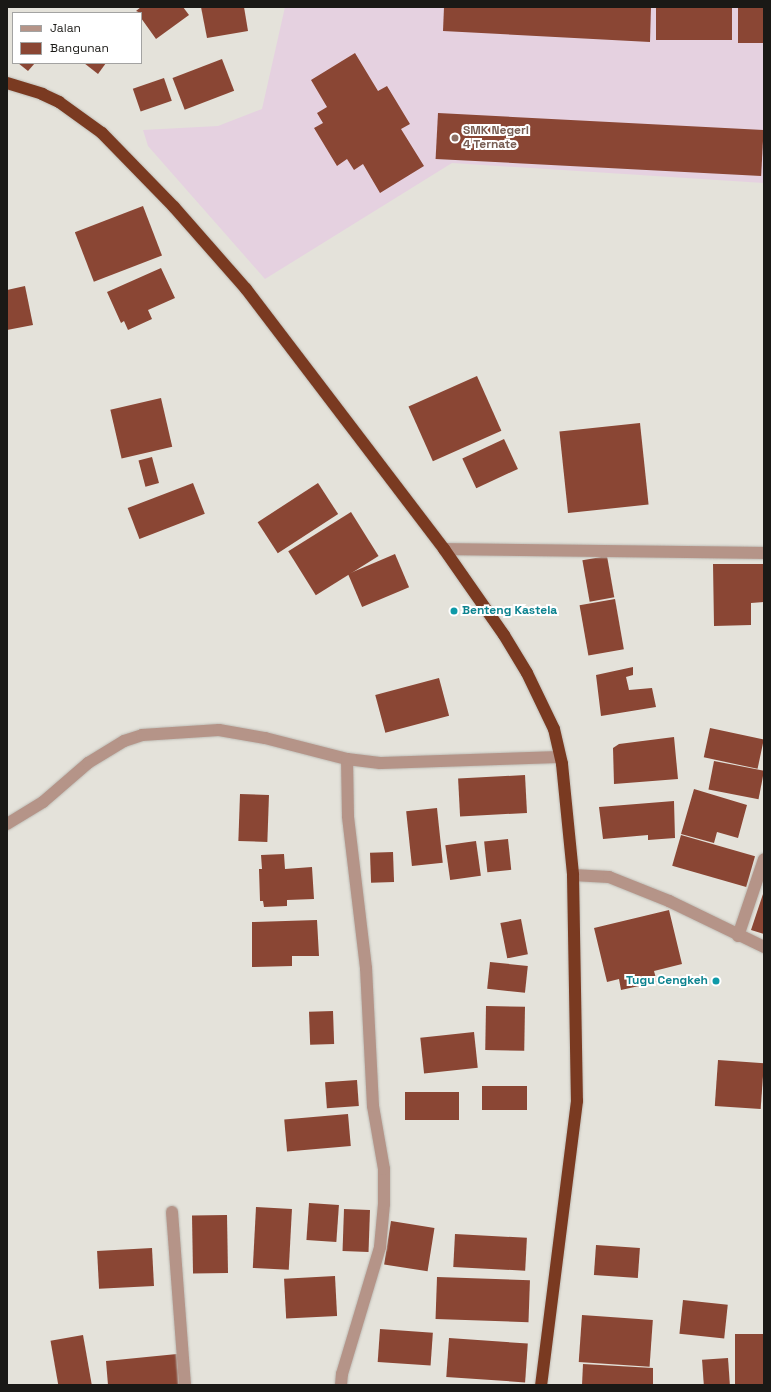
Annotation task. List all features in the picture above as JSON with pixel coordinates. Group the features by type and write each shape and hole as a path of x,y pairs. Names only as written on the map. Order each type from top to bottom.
{"highway":[{"path":"7,83 42,94 59,102 97,129 137,168 246,288 444,549 527,673 554,729 560,757 570,834 573,875 577,1101 540,1385"}],"street":[{"path":"444,549 764,553"},
{"path":"7,824 43,802 88,763 124,741 142,735 219,730 265,738 346,759 380,763 560,757"},
{"path":"341,1385 342,1374 380,1248 384,1204 384,1169 373,1106 366,968 348,816 346,759"},
{"path":"738,936 764,859"},
{"path":"573,875 609,877 669,900 738,936 764,947"},
{"path":"172,1212 185,1385"}],"shaded area":[{"name":"SMK Negeri 4 Ternate","path":"285,7 764,7 764,183 452,163 265,279 148,146 143,130 218,126 262,109"}],"building":[{"path":"141,7 183,7 189,15 156,39 142,19 142,12 136,11"},
{"path":"201,7 244,7 248,31 207,38"},
{"path":"444,7 651,7 650,42 443,31"},
{"path":"656,7 732,7 732,40 656,40"},
{"path":"738,7 764,7 764,43 738,43"},
{"path":"355,53 378,91 387,86 410,124 401,129 424,166 380,193 363,164 354,170 347,159 337,166 314,128 323,123 317,113 327,107 311,80"},
{"path":"222,59 234,91 185,110 173,78"},
{"path":"19,64 34,64 28,71"},
{"path":"85,64 105,64 98,74"},
{"path":"164,78 172,101 141,111 133,89"},
{"path":"438,113 764,130 761,176 436,159"},
{"path":"143,206 162,255 94,282 75,232"},
{"path":"161,268 175,298 148,310 152,319 128,330 124,321 121,323 107,292"},
{"path":"25,286 33,325 7,330 7,290"},
{"path":"477,376 501,431 433,461 408,407"},
{"path":"161,398 172,447 122,458 110,410"},
{"path":"640,423 649,505 568,513 559,431"},
{"path":"504,439 518,469 476,488 462,458"},
{"path":"152,457 159,483 145,487 138,461"},
{"path":"193,483 205,514 139,539 128,508"},
{"path":"318,483 338,514 278,553 258,522"},
{"path":"351,512 379,556 316,595 288,551"},
{"path":"395,554 409,587 362,607 348,574"},
{"path":"607,556 614,597 590,602 582,560"},
{"path":"713,564 764,564 764,602 751,603 751,625 714,626"},
{"path":"615,599 624,649 588,655 580,605"},
{"path":"633,667 633,675 626,677 629,690 652,688 656,707 601,716 596,675"},
{"path":"439,678 449,716 385,733 375,695"},
{"path":"710,728 764,739 758,769 704,757"},
{"path":"674,737 678,779 614,784 613,748 619,744"},
{"path":"714,761 764,771 759,799 708,789"},
{"path":"525,775 527,813 460,816 458,779"},
{"path":"694,789 747,805 738,838 717,832 714,843 681,834"},
{"path":"240,794 269,795 267,842 238,841"},
{"path":"674,801 675,838 648,840 648,835 603,839 599,807"},
{"path":"437,808 443,863 412,866 406,811"},
{"path":"681,835 755,856 746,887 672,866"},
{"path":"508,839 511,870 487,872 484,842"},
{"path":"476,841 481,876 450,880 445,845"},
{"path":"393,852 394,882 371,883 370,853"},
{"path":"284,854 285,869 312,867 314,899 287,900 287,906 264,907 263,901 260,901 259,869 262,869 261,855"},
{"path":"764,891 764,934 751,930"},
{"path":"669,910 682,964 654,971 657,982 621,990 619,979 607,982 594,928"},
{"path":"521,919 528,954 507,958 500,923"},
{"path":"317,920 319,956 292,956 292,966 252,967 252,922"},
{"path":"490,962 528,966 525,993 487,989"},
{"path":"486,1006 525,1007 524,1051 485,1050"},
{"path":"333,1011 334,1044 310,1045 309,1012"},
{"path":"474,1032 478,1068 424,1073 420,1038"},
{"path":"718,1060 764,1063 761,1109 715,1106"},
{"path":"357,1080 359,1106 327,1108 325,1082"},
{"path":"482,1086 527,1086 527,1110 482,1110"},
{"path":"405,1092 459,1092 459,1120 405,1120"},
{"path":"348,1114 351,1146 287,1151 284,1120"},
{"path":"309,1203 339,1205 336,1242 306,1240"},
{"path":"256,1207 292,1209 289,1270 253,1268"},
{"path":"344,1209 370,1210 369,1252 343,1251"},
{"path":"227,1215 228,1273 193,1274 192,1216"},
{"path":"391,1221 434,1228 428,1271 384,1264"},
{"path":"455,1234 527,1238 525,1271 453,1267"},
{"path":"596,1245 640,1248 638,1278 594,1275"},
{"path":"152,1248 154,1286 99,1289 97,1251"},
{"path":"335,1276 337,1316 286,1319 284,1279"},
{"path":"437,1277 530,1280 528,1322 436,1319"},
{"path":"683,1300 728,1305 724,1339 679,1334"},
{"path":"582,1315 653,1320 650,1367 579,1362"},
{"path":"380,1329 433,1333 431,1366 378,1362"},
{"path":"735,1334 764,1334 764,1385 735,1385"},
{"path":"83,1335 92,1385 58,1385 51,1341"},
{"path":"449,1338 528,1344 525,1382 446,1377"},
{"path":"177,1354 179,1385 108,1385 106,1361"},
{"path":"728,1358 730,1385 704,1385 702,1360"},
{"path":"583,1364 653,1368 653,1385 582,1385"}],"place":[{"name":"SMK Negeri 4 Ternate","path":"455,138"},
{"name":"Benteng Kastela","path":"454,611"},
{"name":"Tugu Cengkeh","path":"716,981"}]}
